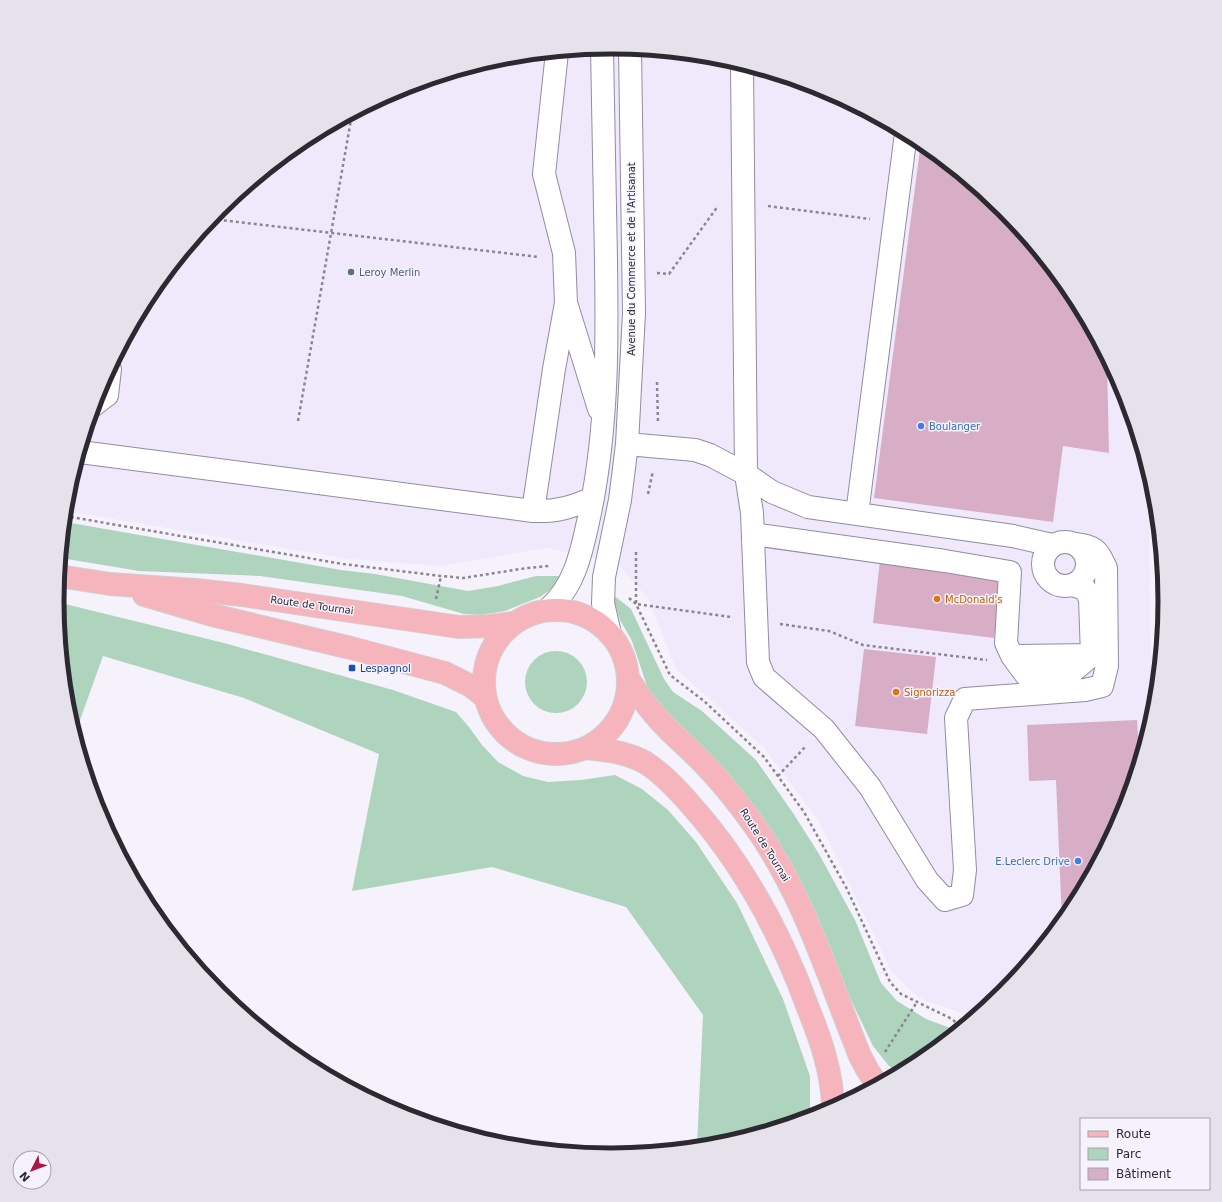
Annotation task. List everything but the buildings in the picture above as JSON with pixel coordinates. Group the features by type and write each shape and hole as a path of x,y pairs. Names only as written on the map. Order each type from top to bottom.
{"main road":[{"name":"Route de Tournai","path":"65,577 110,584 242,595 459,626 490,626 513,623"},
{"name":"Route de Tournai","path":"110,584 212,615 351,648 445,673 471,686 485,697"},
{"name":"Route de Tournai","path":"547,610 564,610 582,614 597,623 610,634 621,650 626,664 628,678 626,698 620,716 601,738 585,748 567,753 549,754 531,750 523,746 502,729 491,714 485,697 484,669 490,652 500,636 513,623 529,614 547,610"},
{"name":"Route de Tournai","path":"628,678 649,709 725,787 751,821 771,851 786,876 801,908 860,1056 874,1080"},
{"name":"Route de Tournai","path":"585,748 617,752 632,757 651,767 668,781 685,799 706,822 729,852 764,909 800,986 822,1046 829,1070 833,1100"}],"street":[{"path":"547,610 555,604 562,595 580,558 593,498 603,421 606,374 606,267 602,54"},
{"name":"Avenue du Commerce et de l'Artisanat","path":"610,634 603,603 604,577 620,500 627,444 634,313 630,55"},
{"path":"533,511 554,369 566,303 564,253 544,174 556,57"},
{"path":"742,71 746,474 752,513 758,662 764,677 824,729 870,787 927,880 945,900 962,895 965,870 956,718 965,699 1085,690 1102,686 1108,666 1106,568 1100,554 1090,546 1075,544"},
{"path":"857,514 905,140"},
{"path":"566,303 603,421"},
{"path":"627,444 695,450 710,455 746,474 772,492 808,506 1013,536 1047,554"},
{"path":"85,453 533,511 546,512 573,507 593,498"},
{"path":"752,534 945,561 1010,572 1006,643 1011,655 1026,675 1054,678 1073,671 1092,655 1090,599 1085,589 1072,585 1065,586 1052,583 1043,571 1047,554 1060,542 1068,541 1075,544 1080,547 1085,554 1087,565 1084,576 1072,585"}],"path":[{"path":"298,420 351,120"},
{"path":"71,517 344,564"},
{"path":"636,604 829,631 863,645 1000,662 1011,655"}],"shaded area":[{"path":"611,54 647,55 682,59 753,73 787,83 853,110 884,127 915,146 972,190 998,214 1045,268 1066,297 1102,359 1129,425 1139,459 1149,507 1150,633 1153,673 1139,743 1129,777 1102,843 1085,875 1045,934 1022,962 998,988 966,1017 961,1013 919,998 892,973 820,823 764,748 676,669 648,599 617,563 545,548 441,566 349,559 72,512 83,459 93,425 120,359 137,327 156,297 200,240 224,214 250,190 307,146 369,110 435,83 504,65 540,59 575,55"}],"green space":[{"path":"70,523 468,591 498,586 536,576 563,576 552,589 540,597 505,611 481,615 464,614 402,596 260,576 139,571 66,559"},
{"path":"612,594 631,609 664,679 673,692 702,711 756,760 793,813 819,854 855,920 881,983 897,1001 926,1019 952,1029 944,1035 893,1069 873,1046 840,977 799,881 652,701 632,641 620,620"},
{"path":"64,604 224,643 393,690 456,712 482,745 498,762 523,776 548,782 581,780 615,775 642,789 668,810 696,842 737,903 783,999 810,1076 810,1110 787,1119 753,1129 697,1140 703,1015 626,907 492,867 352,891 379,754 244,698 103,656 79,724 69,672 65,637"},
{"path":"556,651 568,653 578,660 585,670 587,682 585,694 578,704 568,711 556,713 544,711 534,704 527,694 525,682 527,670 534,660 544,653"}],"place":[{"name":"Leroy Merlin","path":"351,272"},
{"name":"Boulanger","path":"921,426"},
{"name":"McDonald's","path":"937,599"},
{"name":"Lespagnol","path":"352,668"},
{"name":"Signorizza","path":"896,692"},
{"name":"E.Leclerc Drive","path":"1078,861"}]}
